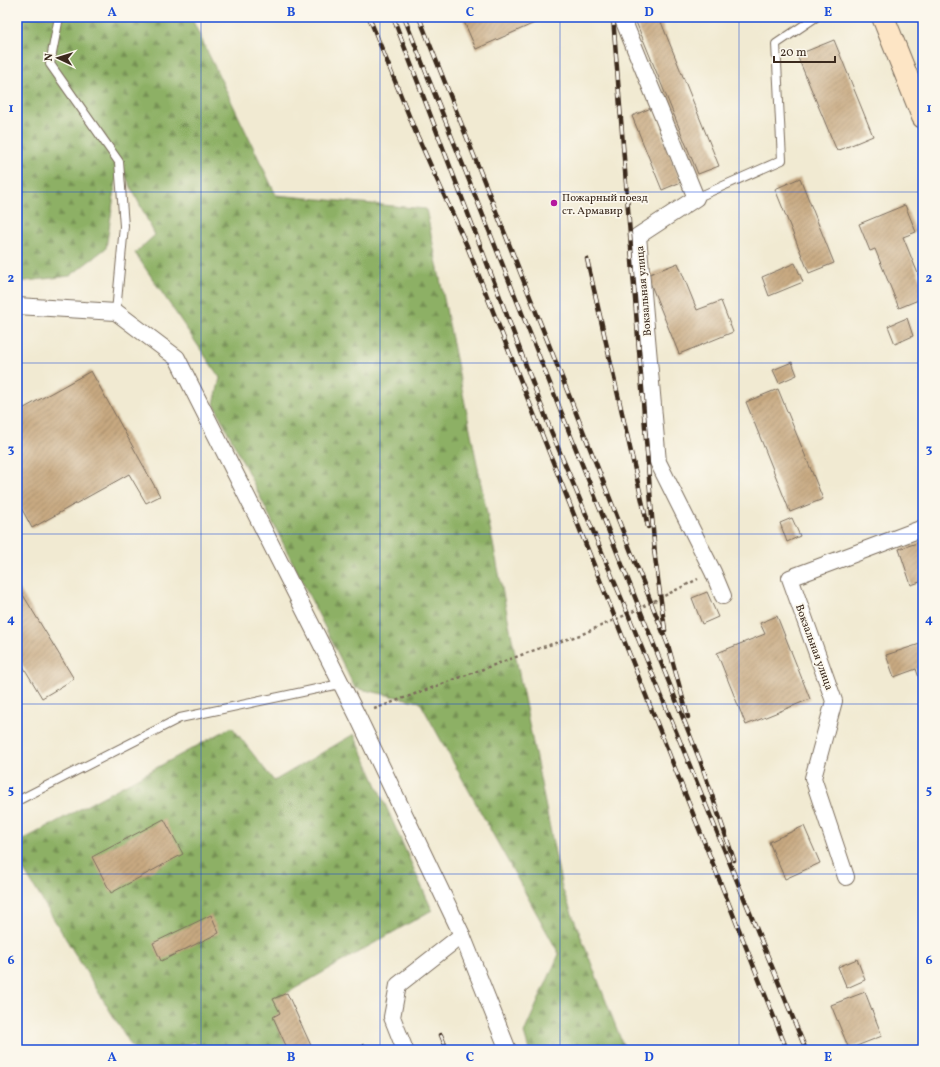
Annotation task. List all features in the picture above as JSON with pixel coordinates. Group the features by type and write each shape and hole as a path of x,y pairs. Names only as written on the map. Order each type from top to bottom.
{"main road":[{"path":"883,17 923,117"}],"street":[{"path":"622,17 696,198"},
{"name":"Вокзальная улица","path":"696,198 638,236 658,462 713,572 723,596"},
{"path":"17,306 116,312 177,358 340,684 357,715 462,935 508,1050"},
{"name":"Вокзальная улица","path":"846,877 813,778 834,701 790,578 923,528"},
{"path":"405,1050 392,1018 398,985 462,935"}],"lane":[{"path":"59,17 50,64 119,162 124,226 116,312"},
{"path":"696,198 782,160 776,44 816,17"},
{"path":"17,801 180,718 340,684"}],"path":[{"path":"357,715 580,635 628,614 713,572"}],"green space":[{"path":"17,17 191,17 276,195 426,209 562,888 625,1050 529,1050 524,1033 559,954 420,702 355,688 214,404 220,378 135,253 155,235 119,163 106,248 70,276 17,282"},
{"path":"232,727 274,781 354,734 432,910 274,999 280,1013 273,1017 288,1050 200,1050 194,1042 167,1050 134,1050 17,859 17,843"}],"building":[{"path":"462,17 548,17 476,49"},
{"path":"634,17 659,17 719,166 698,174"},
{"path":"834,40 873,136 837,151 797,55"},
{"path":"651,108 681,182 662,190 632,116"},
{"path":"800,178 834,263 809,273 775,189"},
{"path":"905,205 916,232 903,237 923,286 923,298 899,308 875,249 870,251 859,224"},
{"path":"678,263 697,310 721,301 733,332 679,354 647,275"},
{"path":"795,263 803,282 769,296 762,277"},
{"path":"907,318 913,336 895,344 888,326"},
{"path":"792,362 797,375 779,383 773,370"},
{"path":"91,371 160,496 146,503 129,474 32,528 17,500 17,412"},
{"path":"778,389 823,499 790,512 746,402"},
{"path":"792,518 800,536 787,542 780,523"},
{"path":"923,541 923,581 911,585 899,549"},
{"path":"17,585 74,679 42,698 17,656"},
{"path":"707,592 718,617 702,624 692,598"},
{"path":"777,616 810,699 746,725 717,653 765,634 760,623"},
{"path":"923,643 923,689 916,669 894,677 886,655"},
{"path":"164,819 183,854 111,893 92,857"},
{"path":"804,826 820,863 785,879 769,842"},
{"path":"211,915 219,933 161,961 153,943"},
{"path":"857,959 865,980 847,988 838,967"},
{"path":"865,992 882,1036 849,1049 831,1005"},
{"path":"287,993 313,1050 288,1050 273,1017 280,1013 273,999"}],"railway":[{"path":"369,17 416,133 467,246 787,1050"},
{"path":"393,17 551,431 628,614 806,1050"},
{"path":"404,17 701,763 734,860"},
{"path":"419,17 668,645 688,717"},
{"path":"613,17 655,555"},
{"path":"587,259 648,527"},
{"path":"654,550 665,630"},
{"path":"441,1035 447,1050"},
{"path":"364,1046 366,1050"}],"place":[{"name":"Пожарный поезд ст. Армавир","path":"554,203"}]}
